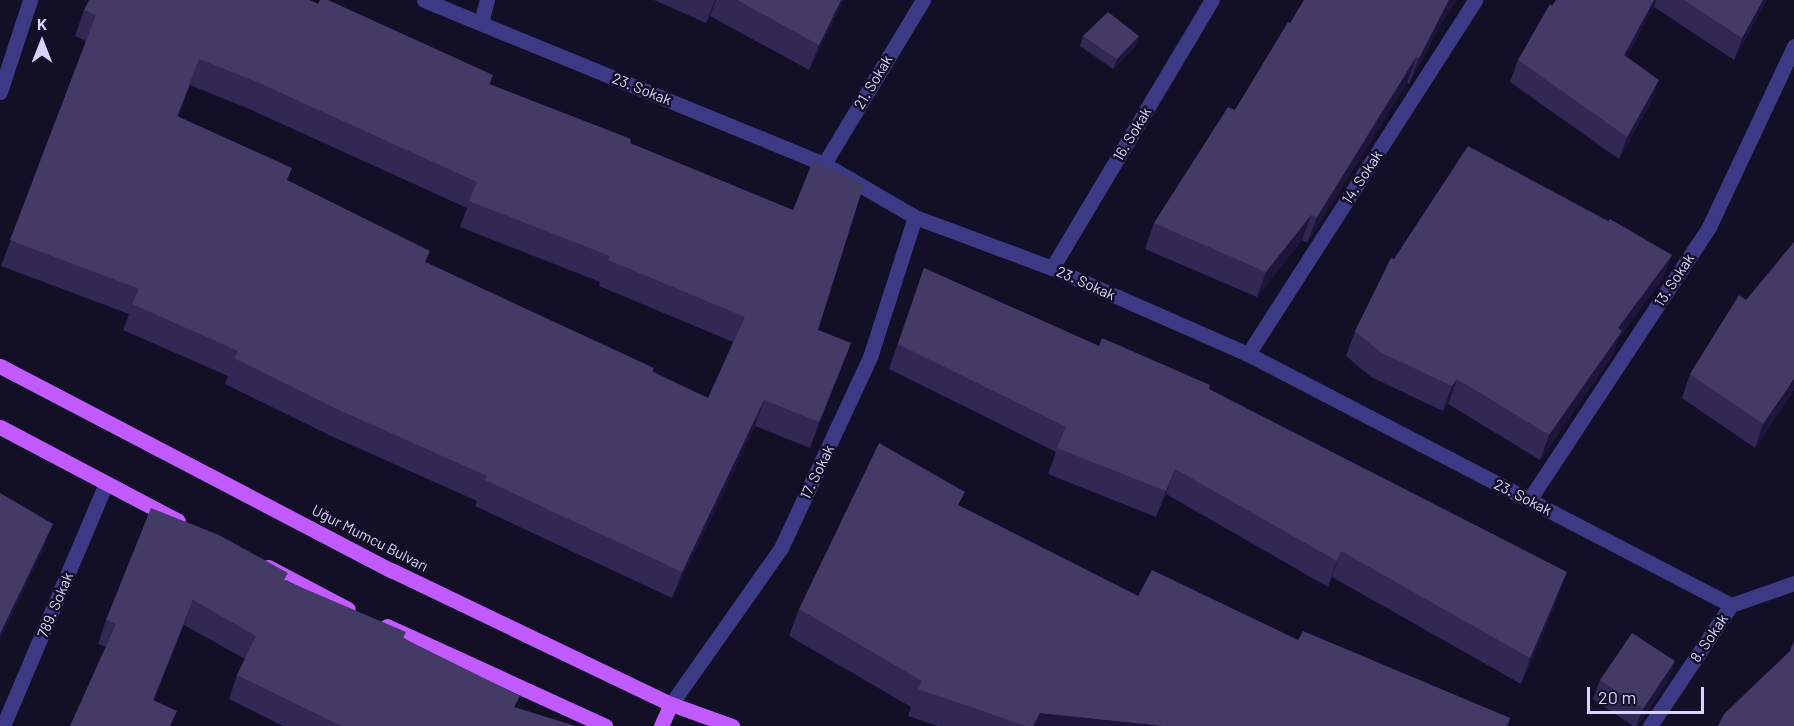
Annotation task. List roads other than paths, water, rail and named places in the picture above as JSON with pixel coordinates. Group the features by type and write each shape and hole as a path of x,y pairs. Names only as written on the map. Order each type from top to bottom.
{"main road":[{"name":"Uğur Mumcu Bulvarı","path":"0,366 391,570 671,704 732,726"},
{"path":"0,427 188,526"},
{"path":"250,558 368,618 604,726"},
{"path":"661,726 671,704"}],"street":[{"path":"0,92 30,0"},
{"name":"23. Sokak","path":"424,0 824,164 915,217 1052,268 1248,354 1731,605"},
{"path":"481,22 488,0"},
{"name":"21. Sokak","path":"824,164 923,0"},
{"name":"16. Sokak","path":"1052,268 1212,0"},
{"name":"14. Sokak","path":"1248,354 1476,0"},
{"name":"13. Sokak","path":"1528,500 1708,227 1794,46"},
{"name":"17. Sokak","path":"671,704 781,548 870,357 915,217"},
{"name":"789. Sokak","path":"3,726 106,483"},
{"name":"8. Sokak","path":"1650,726 1731,605 1794,583"}]}
